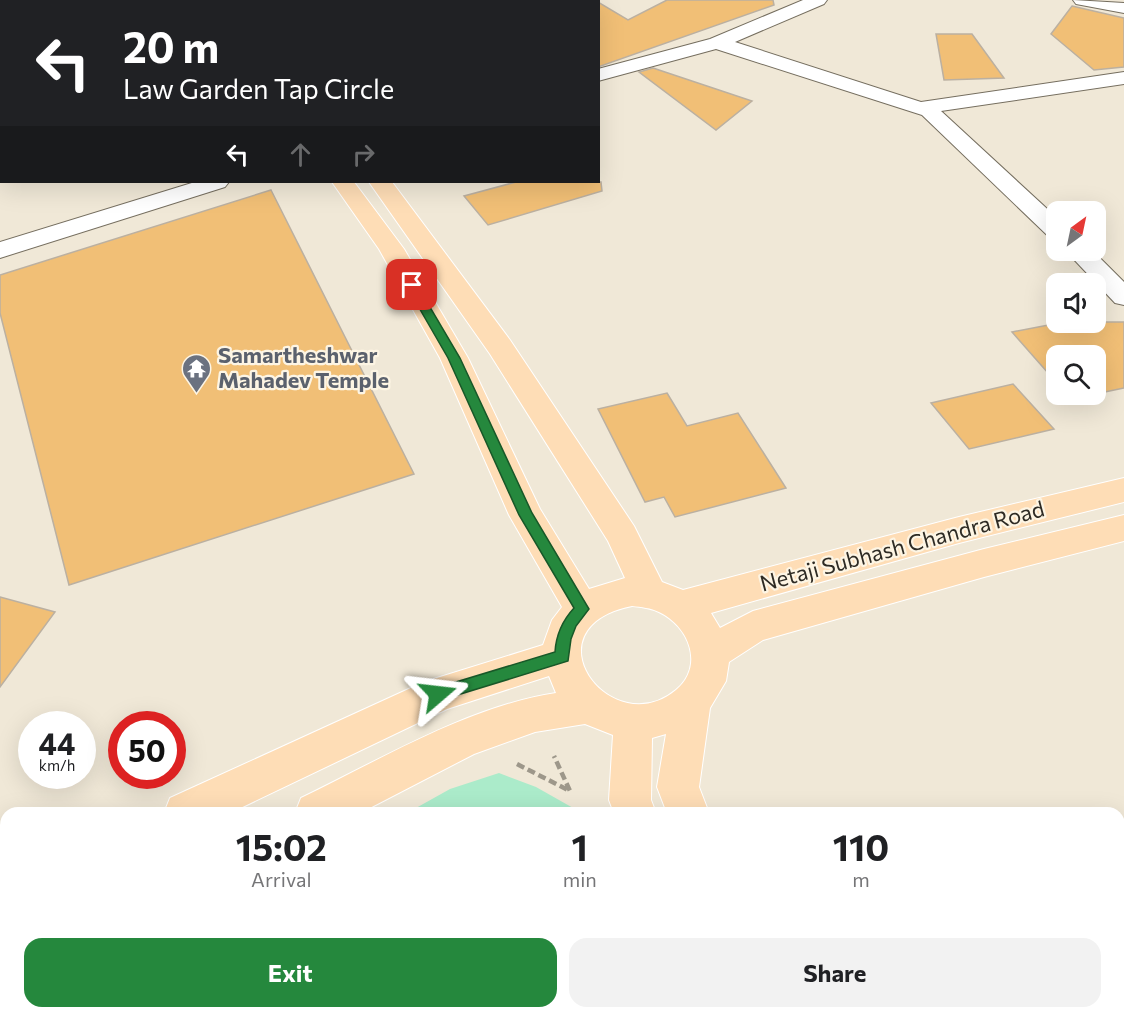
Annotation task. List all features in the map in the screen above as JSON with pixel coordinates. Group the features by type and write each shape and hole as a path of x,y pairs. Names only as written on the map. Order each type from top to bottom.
{"main road":[{"path":"344,183 390,249 454,358 526,515 582,609"},
{"path":"381,183 500,347 665,599"},
{"name":"Netaji Subhash Chandra Road","path":"665,599 1124,490"},
{"name":"Netaji Subhash Chandra Road","path":"711,653 753,627 984,563 1124,528"},
{"path":"328,807 462,740 535,714 588,706 616,718 633,721 654,720 675,714 691,703 706,680 711,653 705,635 695,619 665,599 632,591 596,599 582,609 570,622 563,639 562,656 566,672 588,706"},
{"path":"198,807 438,694 562,656"},
{"path":"686,807 678,787 691,703"},
{"path":"633,721 630,800 633,807"}],"street":[{"path":"600,74 717,44 818,0"},
{"path":"1083,0 1124,8"},
{"path":"717,44 921,108 939,120 1046,221"},
{"path":"921,108 1124,78"},
{"path":"0,250 214,183"},
{"path":"1088,261 1124,297"}],"path":[{"path":"507,765 518,764 570,791 554,756"}],"green space":[{"path":"499,773 536,787 571,807 418,807 450,789"}],"building":[{"path":"667,0 773,0 774,5 600,66 600,3 628,20"},
{"path":"1072,6 1124,18 1124,67 1094,70 1051,34"},
{"path":"936,34 972,34 1004,78 944,80"},
{"path":"653,68 752,101 716,130 639,72"},
{"path":"601,182 602,191 488,225 464,196 512,183"},
{"name":"Samartheshwar Mahadev Temple","path":"271,190 414,474 69,585 0,313 0,275"},
{"path":"1106,322 1124,322 1124,388 1106,392 1106,345 1046,345 1046,371 1012,332 1046,325 1046,333 1106,333"},
{"path":"1013,384 1054,429 969,449 931,403"},
{"path":"667,393 687,426 738,413 786,488 675,517 664,497 645,502 598,409"},
{"path":"0,597 55,612 0,687"}],"place":[{"name":"Samartheshwar Mahadev Temple","path":"197,394"}],"route":[{"path":"412,285 454,358 526,515 582,609 570,622 563,639 562,656 438,694"}]}
